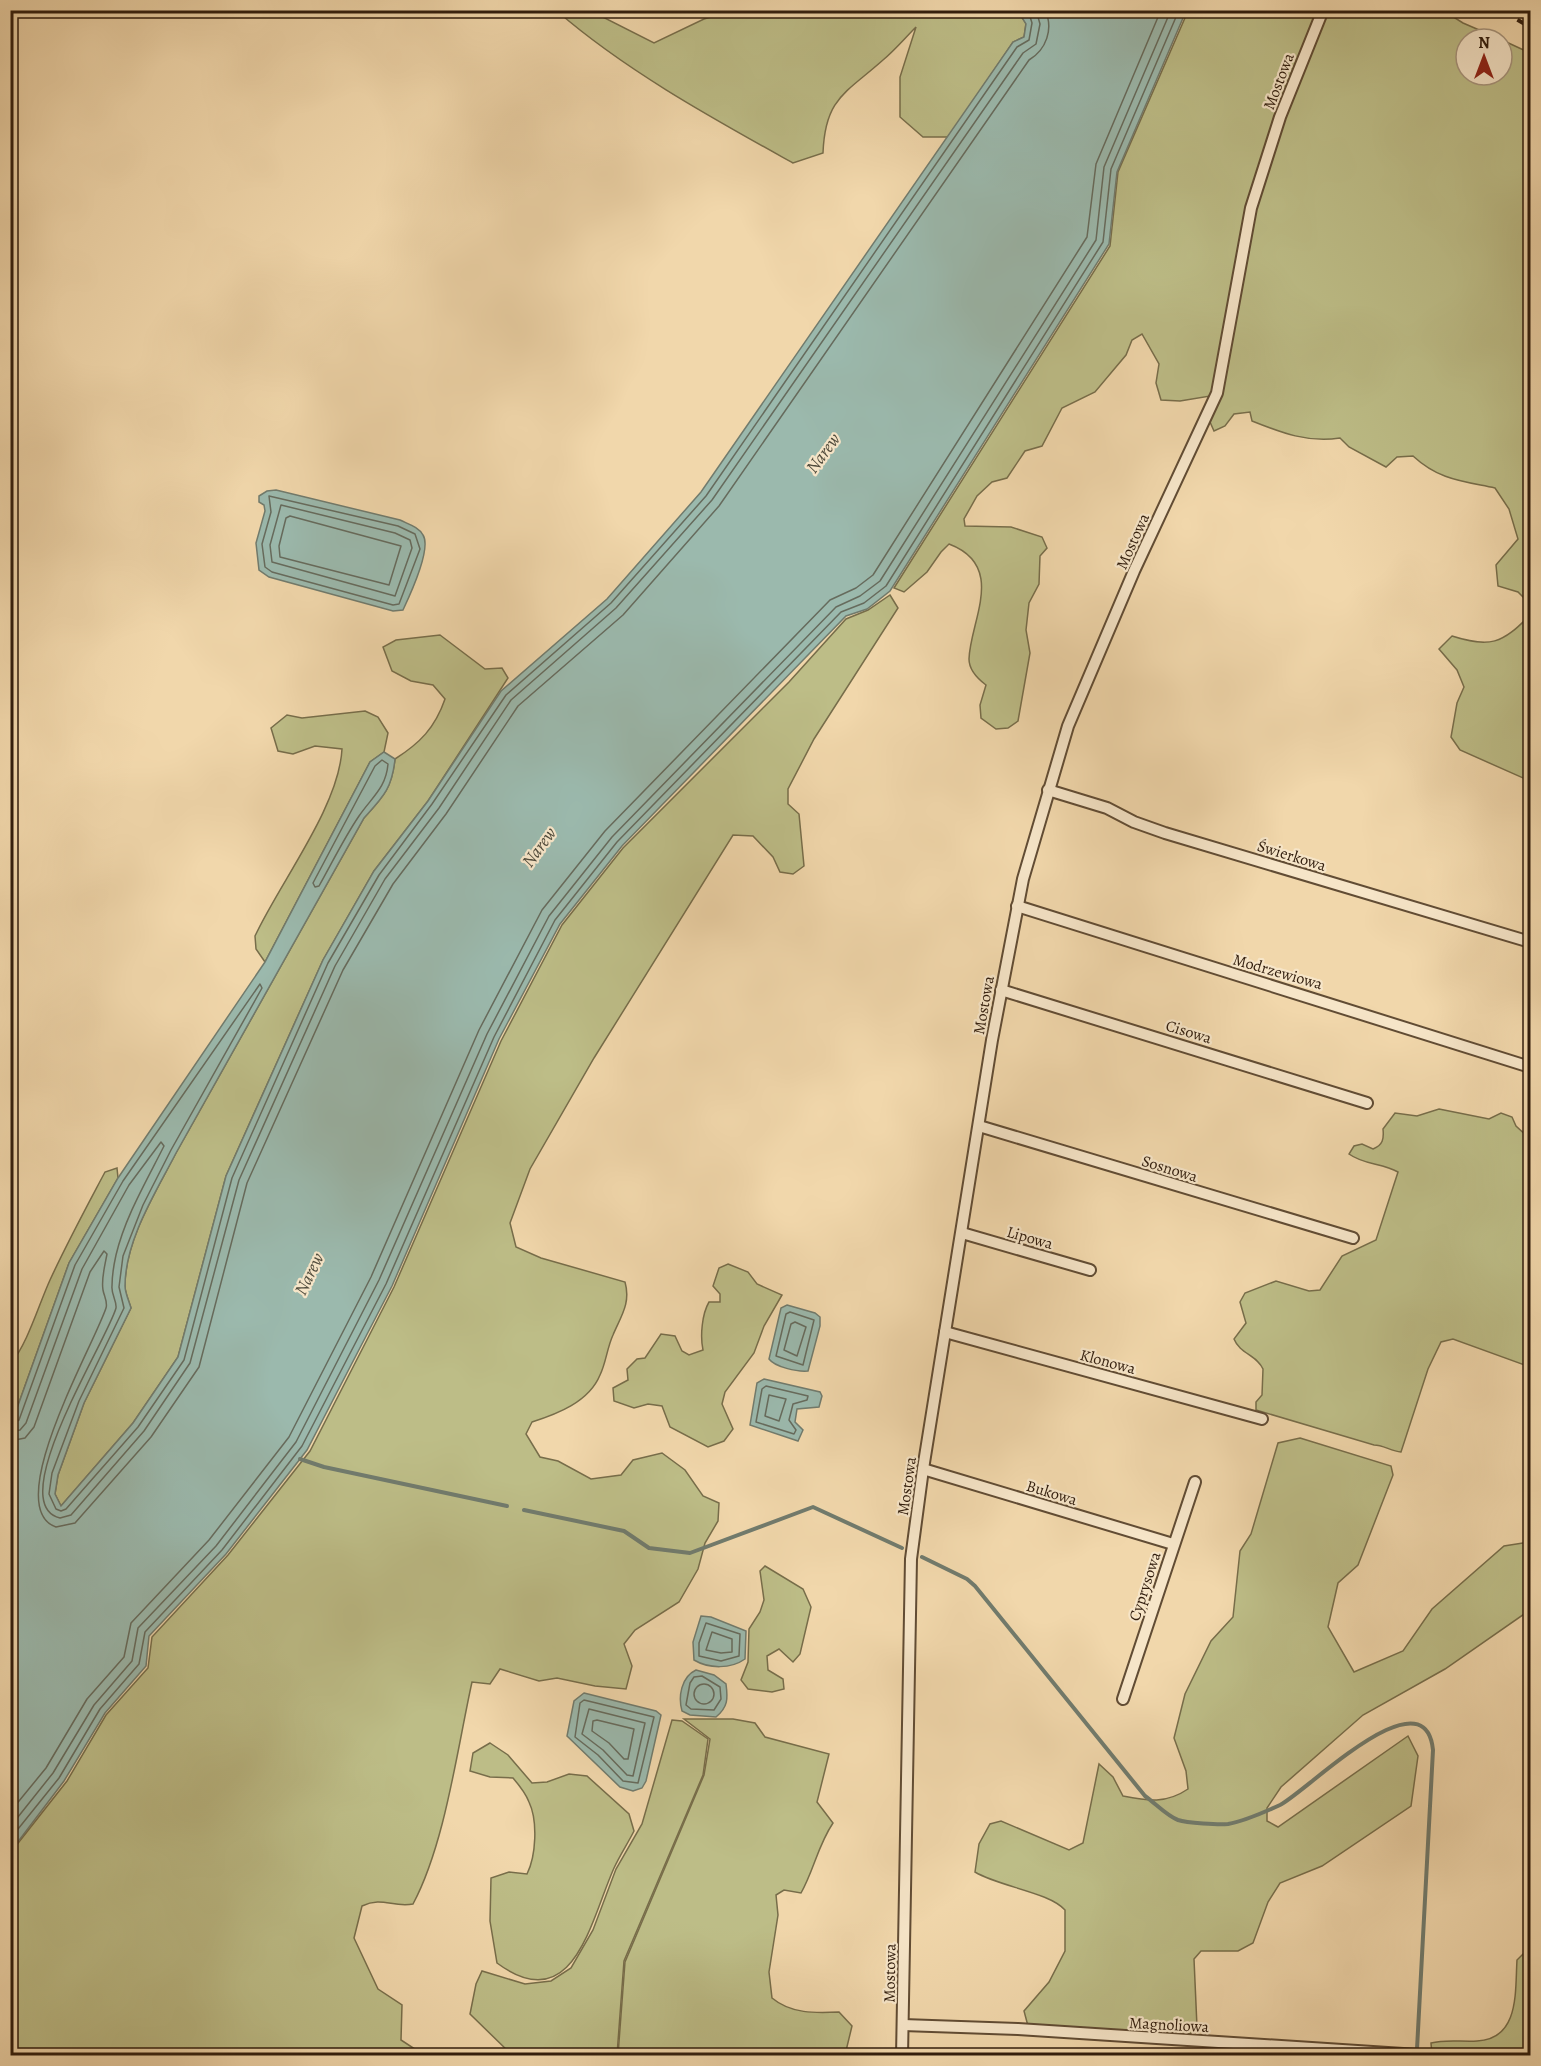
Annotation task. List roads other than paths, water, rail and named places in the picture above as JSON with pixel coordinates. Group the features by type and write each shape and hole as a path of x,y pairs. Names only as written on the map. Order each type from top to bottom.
{"street":[{"name":"Mostowa","path":"902,2055 912,1559 923,1468 1001,990 1017,906 1068,726 1217,393 1251,208 1259,178 1323,10"},
{"name":"Świerkowa","path":"1048,790 1107,808 1134,822 1165,832 1530,942"},
{"name":"Modrzewiowa","path":"1017,906 1530,1067"},
{"name":"Cisowa","path":"1001,990 1367,1103"},
{"name":"Sosnowa","path":"979,1126 1353,1238"},
{"name":"Lipowa","path":"962,1233 1090,1270"},
{"name":"Klonowa","path":"945,1332 1262,1419"},
{"name":"Bukowa","path":"923,1468 1173,1544"},
{"name":"Cyprysowa","path":"1123,1699 1195,1482"},
{"name":"Magnoliowa","path":"903,2025 1018,2029 1434,2055"}],"water":[{"name":"Narew","path":"1023,11 1186,11 1117,172 1109,244 890,591 867,609 846,616 622,846 560,924 499,1039 392,1286 307,1450 226,1554 149,1636 146,1666 105,1713 64,1781 11,1851 11,1425 69,1263 118,1178 265,962 370,762 384,752 395,759 392,778 386,792 364,818 176,1153 143,1217 126,1269 125,1289 131,1308 84,1403 58,1475 55,1494 61,1506 133,1423 178,1357 226,1176 323,960 374,871 428,801 501,691 607,599 701,492 1013,42 1024,37 1026,24 1021,16"},
{"path":"276,490 400,520 419,530 425,542 425,551 403,610 393,611 269,577 259,570 256,543 265,511 264,505 259,502 259,496 267,491"},
{"path":"787,1305 815,1313 820,1317 820,1326 808,1371 787,1368 769,1359 781,1308"},
{"path":"764,1379 820,1392 822,1396 819,1407 797,1409 795,1422 803,1430 798,1441 750,1425 757,1383"},
{"path":"701,1616 711,1617 746,1631 745,1659 733,1665 720,1667 694,1660 693,1642"},
{"path":"696,1670 714,1675 726,1684 726,1702 723,1710 716,1717 690,1715 682,1711 680,1700 684,1682"},
{"path":"584,1693 656,1711 661,1715 646,1781 642,1788 633,1791 620,1787 567,1736 574,1701"}],"waterway":[{"path":"300,1459 324,1467 507,1506"},
{"path":"524,1510 624,1531 649,1548 690,1553 813,1507 902,1548"},
{"path":"922,1557 967,1579 975,1586 1145,1796 1178,1820 1224,1824 1254,1816 1294,1796 1363,1743 1388,1729 1409,1723 1425,1729 1433,1750 1417,2049"}],"railway":[{"path":"1500,10 1530,27"}]}
